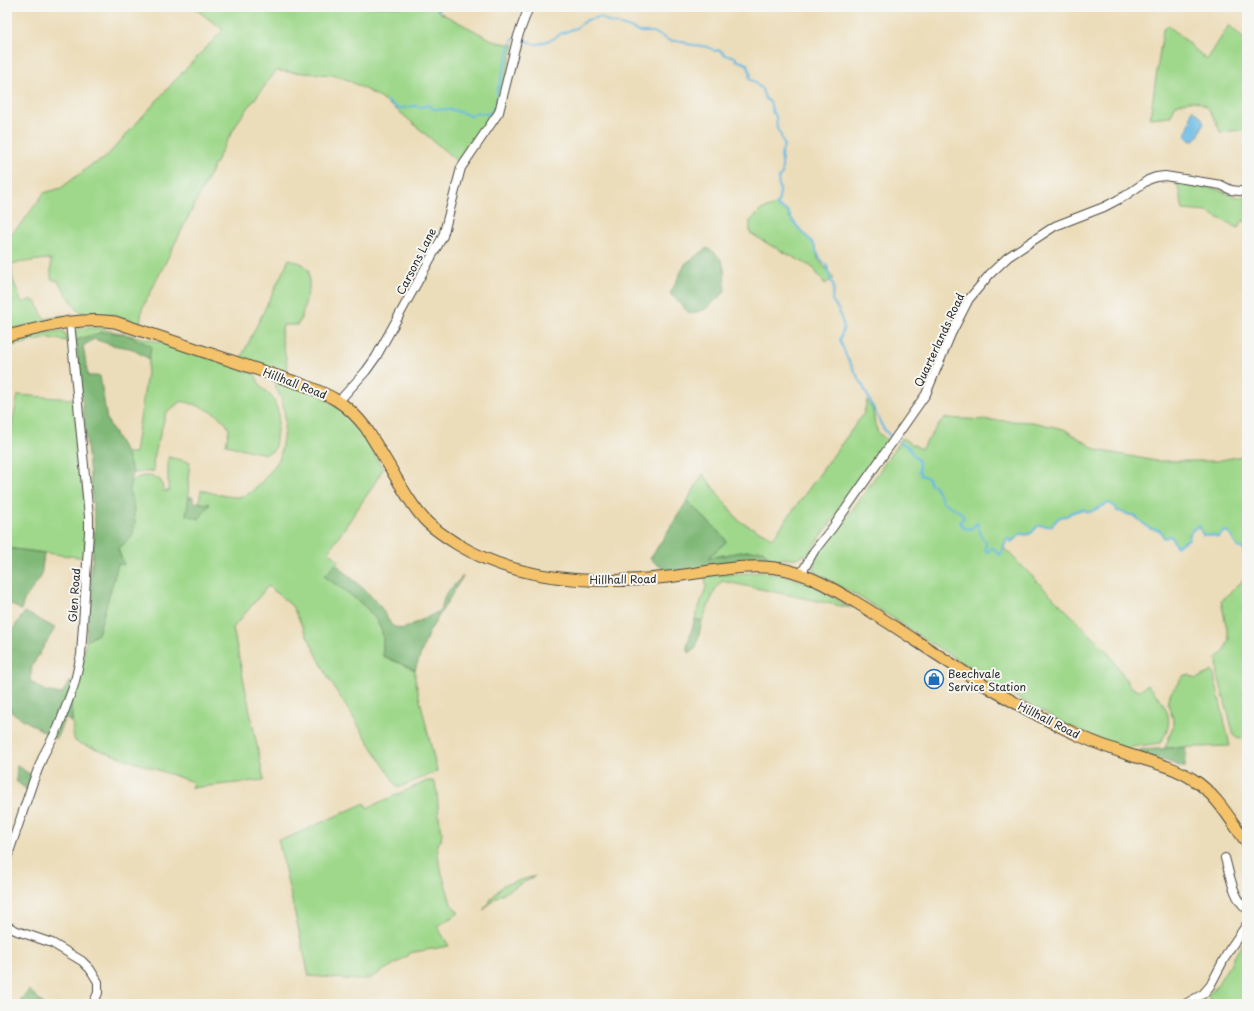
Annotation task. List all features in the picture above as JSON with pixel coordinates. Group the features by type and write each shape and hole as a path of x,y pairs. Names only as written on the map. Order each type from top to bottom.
{"main road":[{"name":"Hillhall Road","path":"7,336 80,320 103,320 125,325 301,384 328,395 339,401 358,418 366,428 406,495 426,521 439,532 470,552 506,567 544,575 615,581 644,580 751,568 784,569 801,574 824,584 898,628 995,692 1067,730 1102,746 1157,762 1185,774 1198,782 1209,792 1247,843"}],"street":[{"name":"Carsons Lane","path":"339,401 366,371 376,357 443,236 461,168 499,112 517,40 529,7"},
{"name":"Quarterlands Road","path":"801,574 814,551 926,394 951,334 969,299 990,274 1008,257 1055,226 1104,207 1125,196 1148,180 1156,177 1165,176 1247,192"},
{"name":"Glen Road","path":"7,858 33,782 44,754 58,728 74,685 81,655 90,532 70,322"},
{"path":"1225,858 1231,880 1240,902 1247,909"},
{"path":"1186,1004 1203,994 1210,986 1229,950 1247,924"},
{"path":"7,926 52,943 82,961 90,969 98,982 98,993 92,1004"}],"green space":[{"path":"193,7 434,7 439,12 496,42 514,45 497,111 459,163 401,113 379,97 346,79 332,75 276,71 239,120 221,152 142,309 140,324 115,315 82,313 78,311 58,281 51,279 51,260 46,259 11,264 13,280 22,303 32,299 33,302 36,301 44,319 73,314 70,317 7,330 7,229 12,233 22,223 44,193 61,188 90,166 104,159 223,30"},
{"path":"1168,25 1207,60 1229,25 1247,42 1247,132 1245,130 1220,132 1209,110 1199,102 1184,102 1175,106 1171,116 1150,118 1163,30"},
{"path":"1177,182 1213,188 1237,197 1247,197 1247,223 1243,220 1238,228 1207,212 1183,210"},
{"path":"778,204 779,207 789,212 789,217 812,242 816,248 818,259 834,278 825,284 812,267 750,233 750,221 761,210"},
{"path":"707,248 714,252 722,261 724,266 725,292 706,309 690,314 670,294 685,264"},
{"path":"289,259 303,264 309,270 309,289 298,325 283,325 281,335 288,374 241,358"},
{"path":"79,328 98,328 160,342 255,374 261,387 273,398 279,414 275,447 273,451 265,454 226,445 229,429 221,418 202,407 181,401 166,413 153,462 154,471 133,473 126,453 135,453 151,346 102,333 76,340 75,334"},
{"path":"62,331 66,334 67,341 49,338 7,347 7,340"},
{"path":"102,332 125,334 151,346 149,359 130,348 112,345 94,339 83,346 88,376 100,376 107,420 126,453 133,473 130,482 130,495 133,501 135,523 132,537 118,549 124,565 118,564 98,634 86,641 95,524 76,340"},
{"path":"276,380 316,393 352,417 383,469 329,551 339,561 324,576 360,602 375,618 383,637 383,656 415,670 415,679 437,771 398,788 330,681 292,606 268,586 233,628 264,780 191,788 193,782 75,741 73,734 71,703 82,667 86,641 98,634 118,563 124,564 118,549 133,501 130,495 130,482 141,476 154,477 161,481 163,491 170,491 168,486 168,457 190,462 188,479 189,497 186,515 210,505 199,502 201,490 232,497 241,497 246,495 257,486 280,458 285,421 283,404 275,387"},
{"path":"18,395 73,399 86,512 85,558 7,548 7,449"},
{"path":"867,400 873,410 878,433 890,442 808,554 797,558 771,560 763,550 747,551 707,558 726,542 724,537 687,501 703,474 739,521 773,538 864,413"},
{"path":"944,418 1032,422 1064,429 1097,450 1156,461 1216,461 1247,455 1247,560 1243,549 1237,547 1229,533 1225,531 1218,537 1203,535 1198,527 1191,532 1189,539 1176,546 1171,536 1164,538 1160,530 1150,529 1134,516 1117,511 1115,507 1109,503 1090,512 1083,509 1067,516 1060,517 1051,526 1038,526 1031,533 1021,534 1011,542 1007,539 1003,547 1108,652 1130,686 1138,691 1147,685 1159,698 1164,705 1169,719 1165,735 1160,743 1132,747 1128,751 1067,725 999,687 866,601 815,572 813,561 861,498 902,438 921,449"},
{"path":"189,497 193,497 193,502 210,504 199,519 186,515"},
{"path":"687,501 724,537 726,542 708,558 747,551 763,550 771,560 669,573 650,559"},
{"path":"7,548 44,553 41,577 24,600 21,610 7,602"},
{"path":"336,564 380,606 392,626 403,629 440,611 446,593 463,576 428,634 415,670 383,656 383,637 375,618 360,602 324,576"},
{"path":"764,572 786,576 812,585 851,608 722,581 716,588 702,621 695,619 706,587 705,576"},
{"path":"1247,577 1247,739 1243,739 1234,736 1218,675 1217,658 1224,652 1229,639 1221,601"},
{"path":"25,612 55,628 32,666 30,681 45,691 61,694 71,681 72,723 65,718 56,739 11,712 7,696 7,637"},
{"path":"695,619 702,621 696,648 689,653 687,646"},
{"path":"1213,671 1230,746 1165,748 1173,727 1173,719 1168,704 1170,694 1184,675 1189,675 1196,679"},
{"path":"1186,747 1185,768 1161,759 1140,755 1140,750"},
{"path":"17,765 32,776 26,789 16,781"},
{"path":"427,781 433,781 437,792 439,818 442,831 441,841 437,843 439,863 451,904 459,913 437,926 449,946 409,953 406,957 371,978 358,980 309,976 278,839 287,838 365,803 367,808"},
{"path":"535,876 495,898 483,911 503,885"},
{"path":"1247,936 1247,1004 1213,1004 1207,995 1214,990"},
{"path":"29,990 43,1003 43,1004 18,1004"}],"water":[{"path":"1193,109 1202,118 1204,123 1198,136 1192,141 1185,135 1191,120 1190,117"}],"waterway":[{"path":"436,7 439,10"},
{"path":"519,40 539,44 576,28 587,20 600,17 609,22 628,27 639,32 654,32 670,41 684,41 687,44 708,47 715,51 720,50 725,55 733,56 736,60 747,64 751,75 749,76 751,80 761,87 765,98 770,102 773,113 776,116 777,129 784,145 781,156 782,174 778,179 780,192 778,207 788,211 794,223 812,242 820,258 827,265 829,276 834,287 832,300 839,311 844,327 840,340 847,358 861,382 883,428 891,437"},
{"path":"387,101 397,108 415,106 421,107 429,105 433,109 453,110 472,116 475,113 490,114 493,111 498,99 497,90 511,44 513,39 515,39"},
{"path":"898,442 909,447 913,455 919,461 919,471 921,475 928,478 930,484 935,486 943,502 959,511 964,516 960,523 964,528 971,529 977,523 982,538 986,542 985,551 988,552 991,548 995,549 997,553 1001,555 1007,539 1011,542 1021,534 1031,533 1038,526 1051,526 1060,517 1067,516 1083,509 1090,512 1109,503 1115,507 1117,511 1134,515 1150,529 1160,530 1164,538 1171,536 1176,546 1189,539 1191,531 1199,526 1203,535 1218,537 1225,531 1229,533 1237,547 1243,549 1247,547"}],"place":[{"name":"Beechvale Service Station","path":"934,679"}]}
